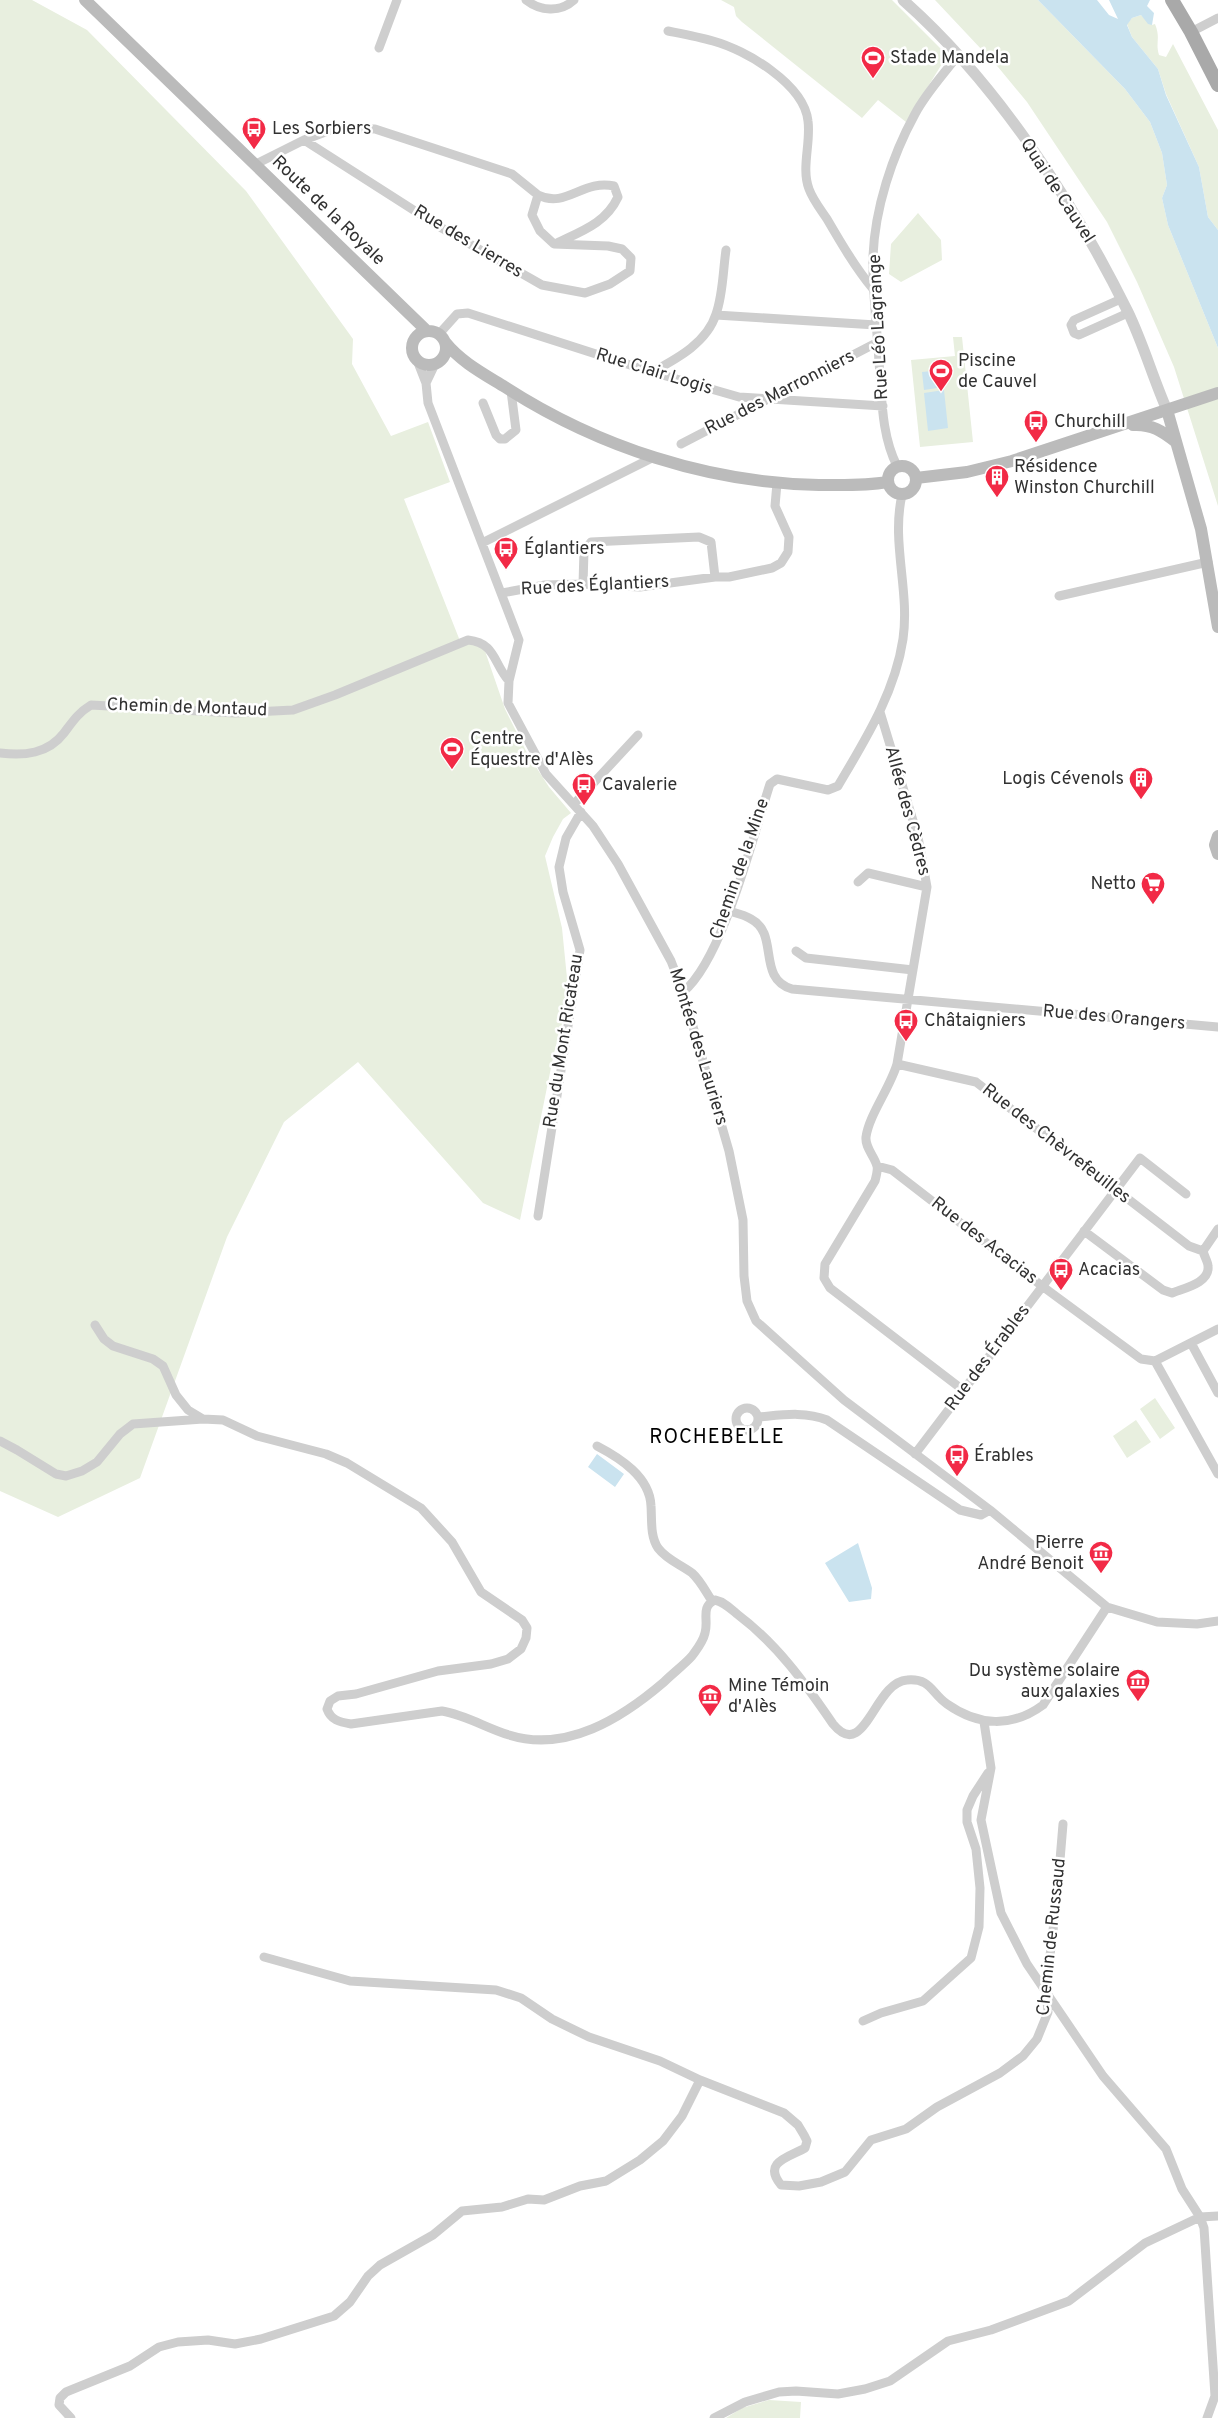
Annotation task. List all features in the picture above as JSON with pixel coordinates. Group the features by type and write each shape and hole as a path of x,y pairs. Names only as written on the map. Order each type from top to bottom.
{"main road":[{"name":"Route de la Royale","path":"85,0 397,302 463,360 511,391 569,424 654,457 722,475 776,483 855,486 887,482"},
{"path":"1172,0 1218,85"},
{"name":"Route de la Royale","path":"397,302 413,341"},
{"path":"438,362 446,351 437,336 416,336 413,341 412,351 417,360 425,365 463,360"},
{"path":"916,478 967,472 1012,461 1218,393"},
{"path":"1172,408 1176,442 1201,529 1208,562 1218,628"},
{"path":"1120,425 1154,426 1176,442"},
{"path":"897,466 909,468 916,478 913,490 902,495 894,492 887,482 891,470 897,466"},
{"path":"1218,836 1214,845 1218,854"}],"street":[{"path":"378,48 398,0"},
{"path":"526,0 542,10 563,7 574,0"},
{"name":"Quai de Cauvel","path":"903,0 958,55 1057,185 1092,243 1121,299 1172,408"},
{"path":"1191,32 1218,18"},
{"path":"668,31 715,41 749,57 779,77 798,95 805,107 808,122 806,172 809,189 856,268 873,289"},
{"name":"Rue Léo Lagrange","path":"897,466 888,447 883,406 873,289 873,253 887,181 916,113 958,55"},
{"path":"254,165 304,140 336,128 374,129 512,174 547,199 556,200 601,183 614,186 618,197 613,209 598,224 554,244 540,231 532,215 538,194"},
{"name":"Rue des Lierres","path":"304,140 440,227 542,285 585,293 610,284 630,271 631,258 622,249 608,246 554,244"},
{"path":"652,372 678,358 701,339 716,315 726,250"},
{"path":"1121,299 1074,320 1071,326 1074,333 1078,335 1128,313"},
{"name":"Rue Clair Logis","path":"437,336 457,314 468,313 652,372 739,397 883,406"},
{"path":"716,315 876,325"},
{"name":"Rue des Marronniers","path":"681,444 878,342"},
{"name":"Montée des Lauriers","path":"417,360 426,383 428,402 519,640 509,681 508,703 546,774 581,812 618,864 671,961 683,992 729,1150 743,1220 744,1276 747,1301 756,1321 844,1400 990,1510 1107,1607"},
{"path":"426,383 438,362"},
{"path":"484,404 496,435 500,439 505,439 516,430 511,391"},
{"path":"482,543 654,457"},
{"name":"Rue des Églantiers","path":"502,593 545,586 583,584 640,587 715,577 729,577 772,568 785,559 788,552 789,537 775,506 776,483"},
{"name":"Chemin de la Mine","path":"683,992 692,986 707,962 729,911 770,784 777,779 828,790 838,786 880,712 894,674 903,638 897,518 902,495"},
{"path":"583,584 584,551 591,542 699,537 710,542 715,577"},
{"path":"1059,596 1208,562"},
{"name":"Chemin de Montaud","path":"0,753 18,756 43,751 63,735 78,712 91,705 235,713 293,710 335,695 468,640 480,642 491,649 500,671 509,681"},
{"name":"Allée des Cèdres","path":"877,1166 869,1154 866,1138 870,1122 892,1082 897,1064 928,888 918,837 880,712"},
{"path":"574,804 638,735"},
{"name":"Rue du Mont Ricateau","path":"538,1216 580,950 563,892 559,867 566,838 581,812"},
{"path":"858,882 868,873 928,888"},
{"name":"Rue des Orangers","path":"729,911 752,919 759,926 765,937 773,976 783,986 792,989 1218,1027"},
{"path":"796,951 806,958 913,970"},
{"name":"Rue des Chèvrefeuilles","path":"897,1064 976,1082 1189,1246 1203,1251"},
{"name":"Rue des Érables","path":"915,1454 1140,1158 1186,1194"},
{"path":"877,1166 875,1181 825,1264 824,1278 830,1288 964,1390"},
{"name":"Rue des Acacias","path":"877,1166 892,1170 1131,1353 1141,1359 1156,1361"},
{"path":"1084,1231 1163,1290 1172,1293 1200,1282 1206,1276 1208,1267 1203,1251 1218,1229"},
{"path":"95,1324 104,1339 113,1346 153,1360 163,1366 176,1394 188,1410 203,1419"},
{"path":"1218,1329 1156,1361 1218,1474"},
{"path":"1191,1343 1218,1393"},
{"path":"759,1418 785,1415 816,1416 827,1420 960,1510 981,1515 990,1510"},
{"path":"0,1441 56,1474 66,1476 82,1471 97,1462 120,1434 134,1424 203,1419 223,1420 257,1436 326,1454 347,1462 407,1498 432,1518 452,1542 482,1592 522,1620 527,1628 526,1638 521,1649 508,1659 491,1664 438,1671 356,1694 338,1696 330,1701 327,1708 330,1716 338,1721 351,1724 442,1711 455,1713 510,1735 537,1741 566,1738 601,1726 642,1701 690,1658 699,1647 706,1632 705,1610 712,1601"},
{"path":"597,1446 629,1466 646,1486 651,1504 652,1528 657,1546 669,1559 692,1574 712,1601"},
{"path":"712,1601 721,1601 772,1643 840,1732 846,1734 856,1733 864,1726 882,1694 898,1681 907,1680 926,1682 946,1704 984,1722 1013,1720 1031,1714 1043,1705 1107,1607 1157,1622 1197,1624 1218,1621"},
{"path":"984,1722 991,1768 981,1820 1000,1913 1027,1964 1103,2076 1166,2149 1182,2190 1200,2217 1204,2228 1215,2396 1207,2418"},
{"path":"863,2021 880,2013 923,2002 971,1958 979,1928 980,1888 976,1849 968,1822 967,1810 973,1796 991,1768"},
{"name":"Chemin de Russaud","path":"700,2080 784,2113 798,2125 806,2141 805,2148 779,2161 774,2168 775,2178 781,2185 799,2186 821,2182 845,2172 871,2140 906,2129 937,2107 1000,2072 1023,2056 1037,2039 1048,2012 1046,1990 1063,1824"},
{"path":"71,2418 59,2405 60,2398 66,2392 130,2366 159,2347 178,2342 208,2340 235,2344 261,2339 334,2316 350,2302 368,2276 380,2265 433,2235 462,2211 502,2207 528,2199 544,2200 580,2186 606,2181 640,2160 663,2141 682,2116 700,2080 660,2061 589,2037 552,2019 521,1998 496,1990 450,1985 350,1981 264,1958"},
{"path":"714,2418 744,2402 771,2394 796,2391 838,2394 890,2381 948,2342 991,2330 1069,2300 1145,2243 1200,2217 1218,2216"}],"green space":[{"path":"0,0 32,0 87,30 246,191 353,339 352,364 391,436 428,422 450,482 404,499 462,646 472,642 485,651 505,709 527,753 549,787 571,813 563,819 545,856 562,928 569,998 554,1053 520,1220 483,1203 358,1062 284,1122 227,1237 140,1478 58,1517 0,1491"},
{"name":"Stade Mandela","path":"721,0 892,0 943,51 945,59 906,122 878,100 862,118 742,22 736,16 734,7"},
{"path":"935,0 1038,0 1125,89 1150,122 1162,153 1167,185 1162,198 1168,225 1218,348 1218,506 1174,367 1137,282 1107,222 1027,102 998,67"},
{"path":"1141,15 1152,25 1155,24 1158,33 1159,55 1166,57 1173,44 1218,130 1218,230 1208,217 1199,167 1166,94 1158,69 1132,37 1127,24 1132,18"},
{"path":"918,213 941,240 942,260 901,282 889,274 891,244"},
{"name":"Piscine de Cauvel","path":"953,337 962,337 973,442 920,447 911,360 955,356"},
{"path":"1155,1398 1175,1428 1160,1439 1140,1409"},
{"path":"1136,1420 1151,1442 1127,1458 1113,1436"},
{"path":"769,2400 801,2402 800,2418 726,2418 742,2408"}],"water":[{"path":"1038,0 1097,0 1109,15 1118,19 1109,0 1150,0 1147,6 1154,13 1152,25 1148,24 1141,15 1132,18 1127,25 1132,37 1158,69 1166,95 1199,167 1208,217 1218,230 1218,348 1168,225 1162,198 1167,185 1162,153 1150,122 1125,89"},
{"path":"942,370 944,387 924,390 922,372"},
{"path":"944,390 948,428 928,431 924,393"},
{"path":"597,1454 624,1474 615,1487 588,1467"},
{"path":"858,1543 872,1588 871,1599 849,1602 825,1563"}],"place":[{"name":"Stade Mandela","path":"873,79"},
{"name":"Les Sorbiers","path":"254,150"},
{"name":"Piscine de Cauvel","path":"941,392"},
{"name":"Churchill","path":"1036,443"},
{"name":"Résidence Winston Churchill","path":"997,498"},
{"name":"Églantiers","path":"506,570"},
{"name":"Centre Équestre d'Alès","path":"452,770"},
{"name":"Logis Cévenols","path":"1141,800"},
{"name":"Cavalerie","path":"584,806"},
{"name":"Netto","path":"1153,905"},
{"name":"Châtaigniers","path":"906,1042"},
{"name":"Acacias","path":"1061,1291"},
{"name":"Érables","path":"957,1477"},
{"name":"Pierre André Benoit","path":"1101,1574"},
{"name":"Du système solaire aux galaxies","path":"1138,1702"},
{"name":"Mine Témoin d'Alès","path":"710,1717"}],"district":[{"name":"ROCHEBELLE","path":"717,1438"}]}
